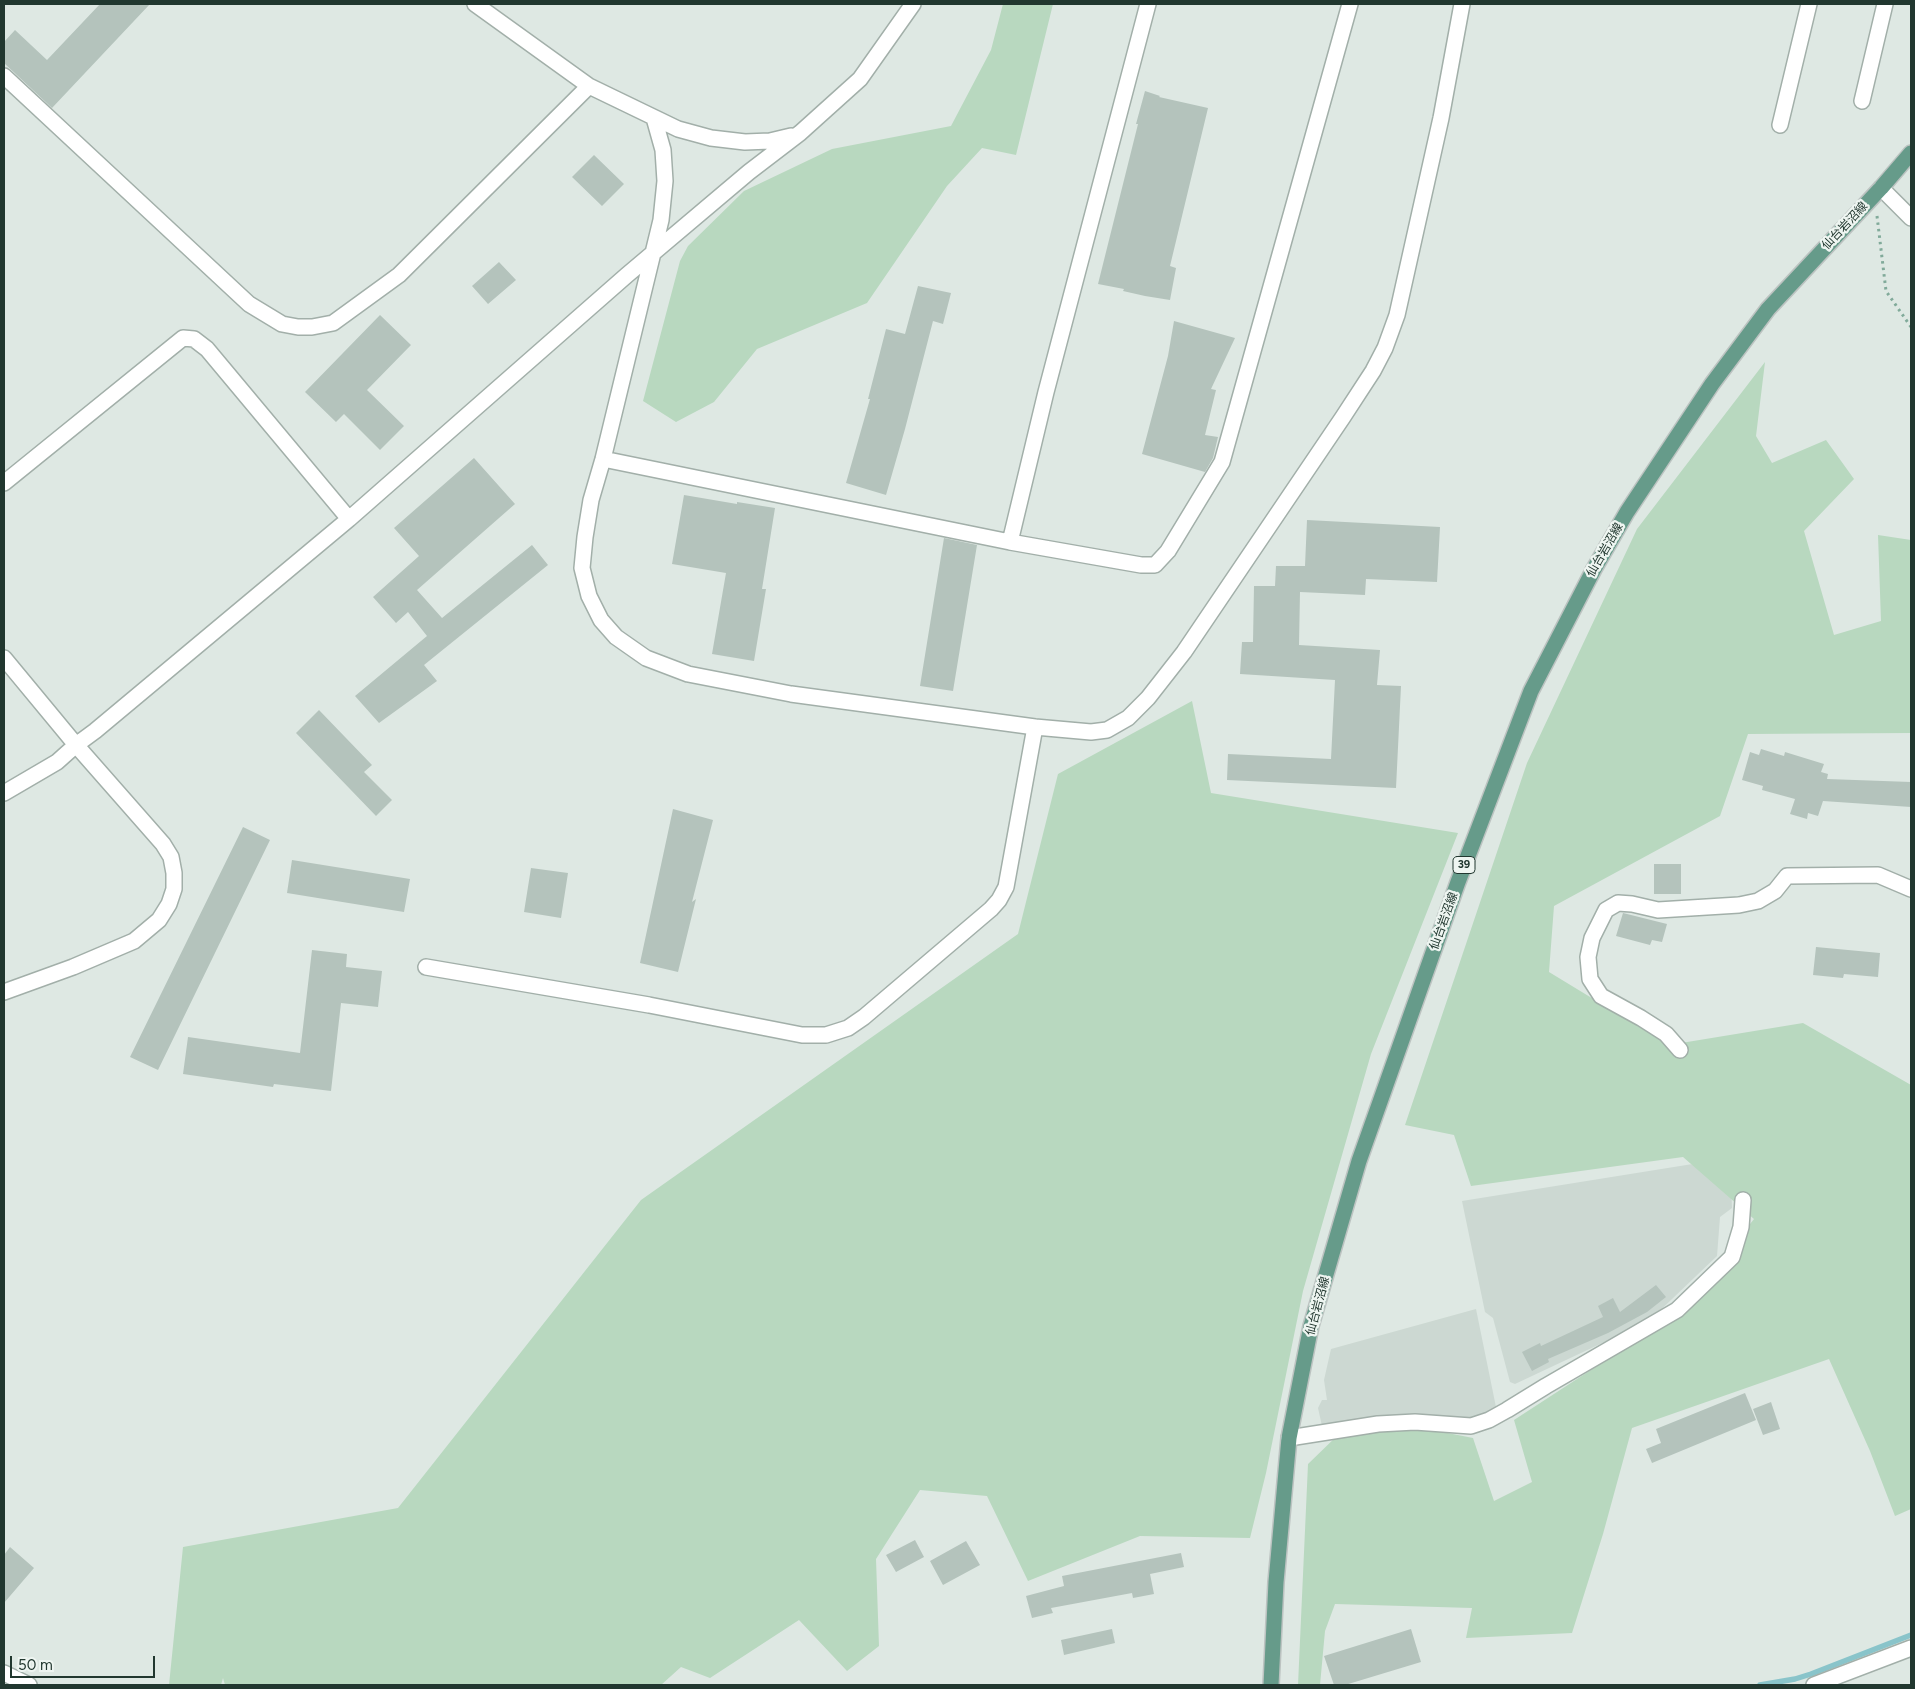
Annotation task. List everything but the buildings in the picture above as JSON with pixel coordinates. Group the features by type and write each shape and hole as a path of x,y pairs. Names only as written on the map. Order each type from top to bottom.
{"main road":[{"name":"仙台岩沼線","path":"1271,1685 1276,1582 1289,1438 1311,1326 1359,1161 1458,882 1531,691 1563,627 1627,512 1712,384 1768,309 1881,188 1911,152"}],"street":[{"path":"475,4 590,86 678,129 711,138 745,142 770,142 800,134"},
{"path":"4,793 57,762 102,725 350,519 652,254 749,172 800,134 860,79 914,4"},
{"path":"1010,542 1046,392 1148,4"},
{"path":"603,459 1010,542 1141,565 1155,565 1168,551 1222,462 1350,4"},
{"path":"654,118 663,150 665,181 661,220 603,459 591,500 582,568 589,596 601,620 616,637 646,658 688,674 791,694 1035,727 1091,732 1108,730 1128,718 1148,698 1184,652 1241,570 1373,371 1385,348 1397,315 1441,118 1462,4"},
{"path":"1780,125 1808,4"},
{"path":"1862,101 1885,4"},
{"path":"4,76 249,304 282,324 298,327 312,327 333,323 399,274 590,86"},
{"path":"1881,188 1911,218"},
{"path":"4,482 183,338 194,339 208,349 350,519"},
{"path":"4,658 76,745 163,844 171,857 174,873 174,889 169,904 159,920 134,941 73,967 4,992"},
{"path":"426,967 649,1005 802,1035 826,1035 848,1028 864,1017 991,909 999,900 1006,887 1035,727"},
{"path":"1680,1050 1666,1034 1601,996 1590,979 1588,957 1592,938 1606,910 1618,904 1632,904 1658,910 1739,905 1758,901 1775,891 1788,876 1878,875 1911,889"},
{"path":"1289,1438 1378,1424 1414,1422 1471,1426 1489,1420 1677,1310 1732,1257 1741,1227 1743,1200"},
{"path":"1814,1685 1911,1648"},
{"path":"4,1673 29,1685"}],"path":[{"path":"1880,235 1886,291 1911,327"}],"shaded area":[{"path":"1730,1158 1732,1208 1720,1217 1717,1256 1649,1321 1515,1384 1510,1382 1493,1318 1485,1312 1462,1201"},
{"path":"1476,1309 1497,1412 1469,1419 1422,1415 1362,1418 1322,1426 1318,1408 1322,1400 1327,1400 1324,1380 1331,1349"}],"green space":[{"path":"1003,4 1053,4 1016,155 982,148 947,186 867,303 757,349 714,402 676,422 643,401 680,261 688,246 744,191 832,149 951,126 991,50"},
{"path":"1765,362 1756,436 1772,463 1826,440 1854,479 1804,531 1834,635 1881,621 1878,535 1911,540 1911,733 1748,734 1720,816 1554,906 1549,972 1669,1045 1803,1023 1911,1085 1911,1509 1895,1516 1870,1451 1829,1359 1632,1428 1603,1534 1572,1633 1466,1638 1472,1608 1335,1604 1325,1631 1320,1685 1298,1685 1308,1464 1340,1433 1412,1426 1473,1438 1494,1501 1532,1482 1514,1420 1680,1312 1754,1219 1683,1157 1471,1186 1454,1135 1405,1125 1527,763 1637,529"},
{"path":"1192,701 1211,793 1458,833 1371,1054 1303,1291 1266,1473 1250,1538 1140,1536 1028,1581 987,1496 920,1490 876,1559 879,1646 847,1671 799,1620 710,1678 681,1667 661,1685 225,1685 223,1678 221,1685 169,1685 183,1547 398,1508 641,1200 1018,934 1058,774"}],"waterway":[{"path":"1760,1685 1795,1679 1811,1674 1911,1635"}]}
